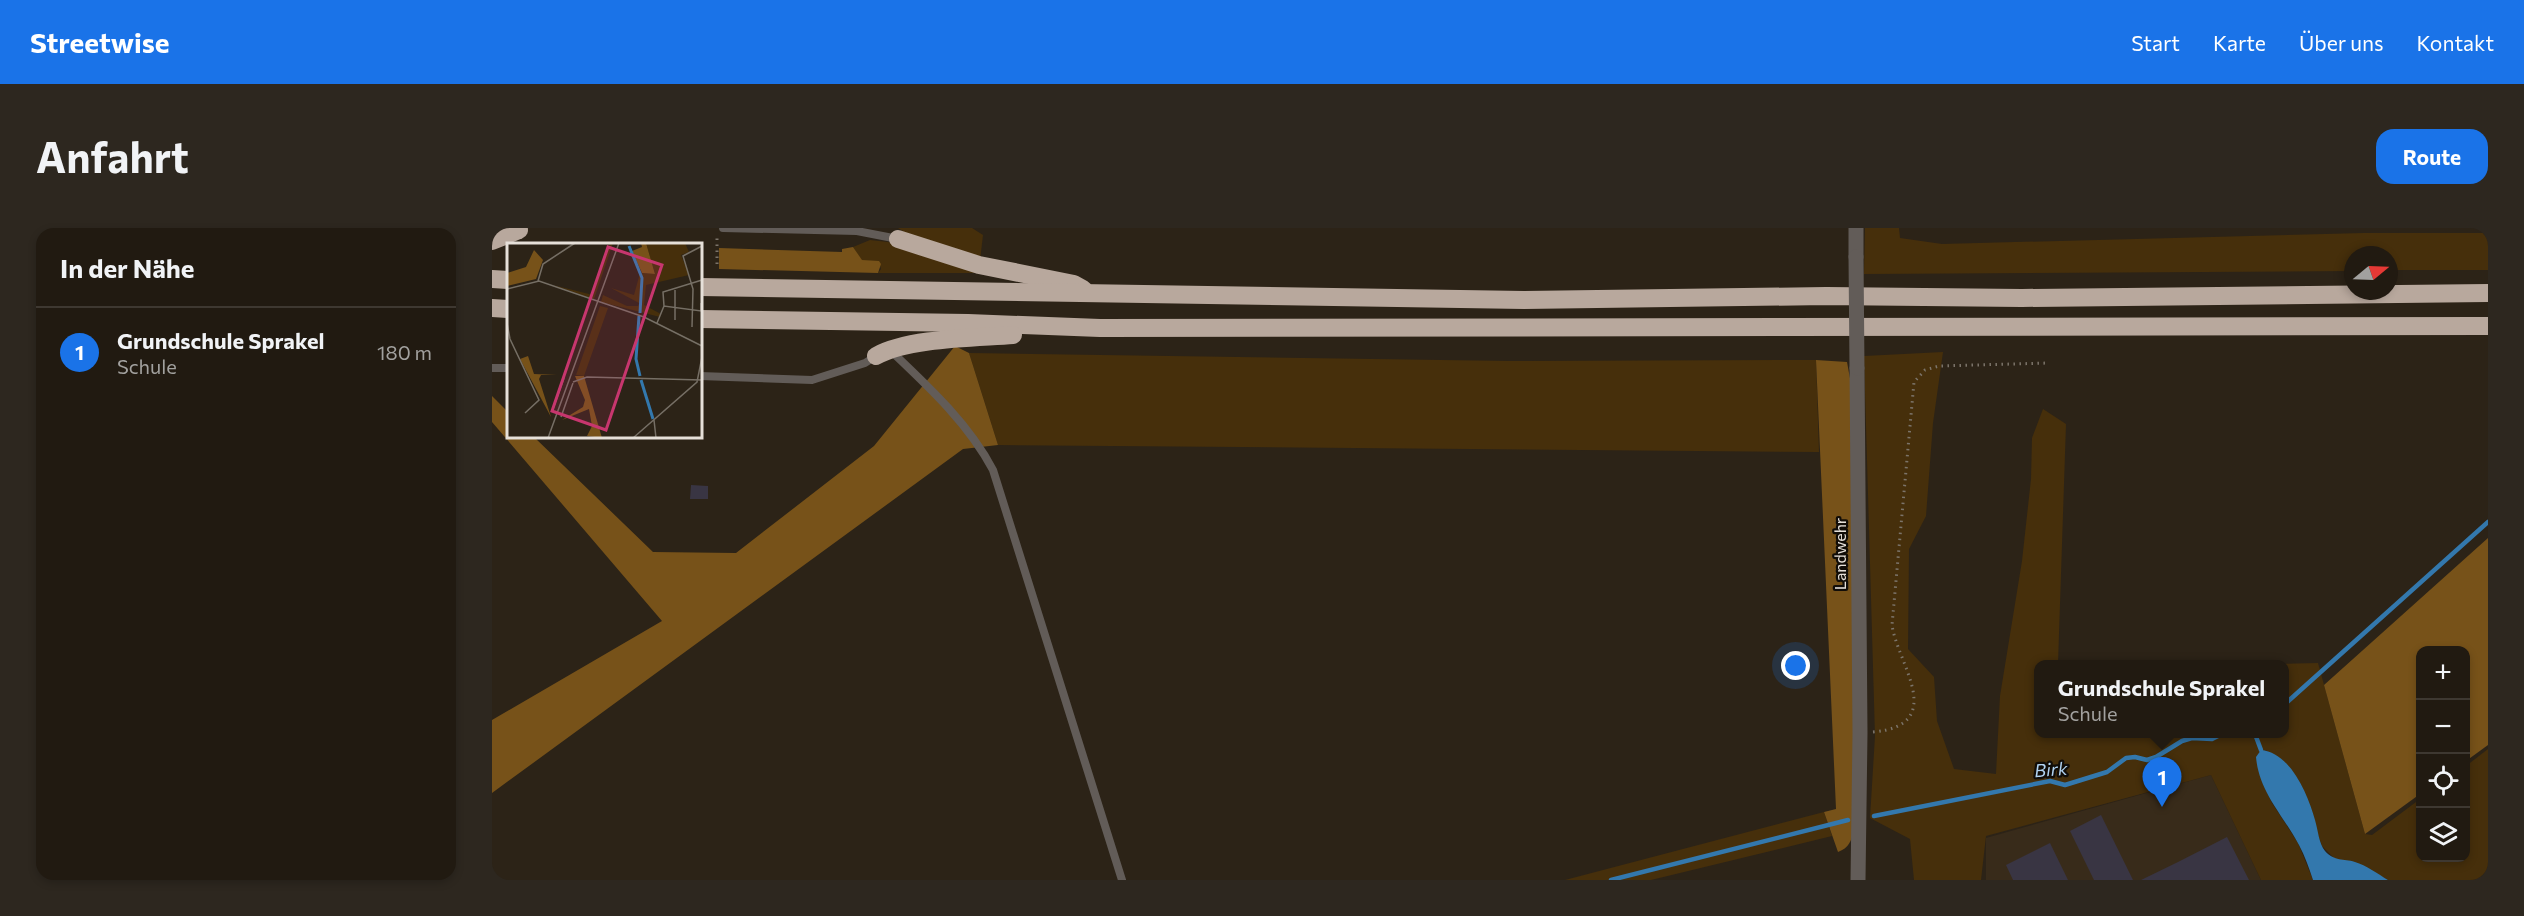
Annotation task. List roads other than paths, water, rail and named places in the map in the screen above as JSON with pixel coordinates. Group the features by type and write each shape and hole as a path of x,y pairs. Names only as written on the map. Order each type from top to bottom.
{"highway":[{"path":"492,241 525,229"},
{"path":"898,239 979,265 1074,284 1096,295"},
{"path":"492,279 507,280"},
{"path":"702,287 1524,300 1826,296 2022,298 2488,293"},
{"path":"492,308 507,309"},
{"path":"702,320 968,323 1100,328 2488,326"},
{"path":"883,352 947,340 1100,328"}],"street":[{"name":"Landwehr","path":"1856,228 1860,734 1858,880"}],"lane":[{"path":"723,228 857,231 898,239"},
{"path":"702,376 812,380 865,363 883,352 926,384 971,436 993,470 1122,880"}],"water":[{"path":"2261,750 2281,759 2297,777 2308,799 2325,851 2336,858 2363,865 2388,880 2313,880 2299,845 2262,781 2256,757"}],"waterway":[{"name":"Birk","path":"2289,700 2488,522"},
{"name":"Birk","path":"1874,816 2050,781 2065,785 2107,772 2126,758 2135,757 2147,760 2156,757 2182,741 2192,738"},
{"name":"Birk","path":"2192,738 2214,738"},
{"path":"2256,738 2261,750"},
{"name":"Birk","path":"1611,880 1848,820"}],"place":[{"name":"Grundschule Sprakel","path":"2162,807"}]}
